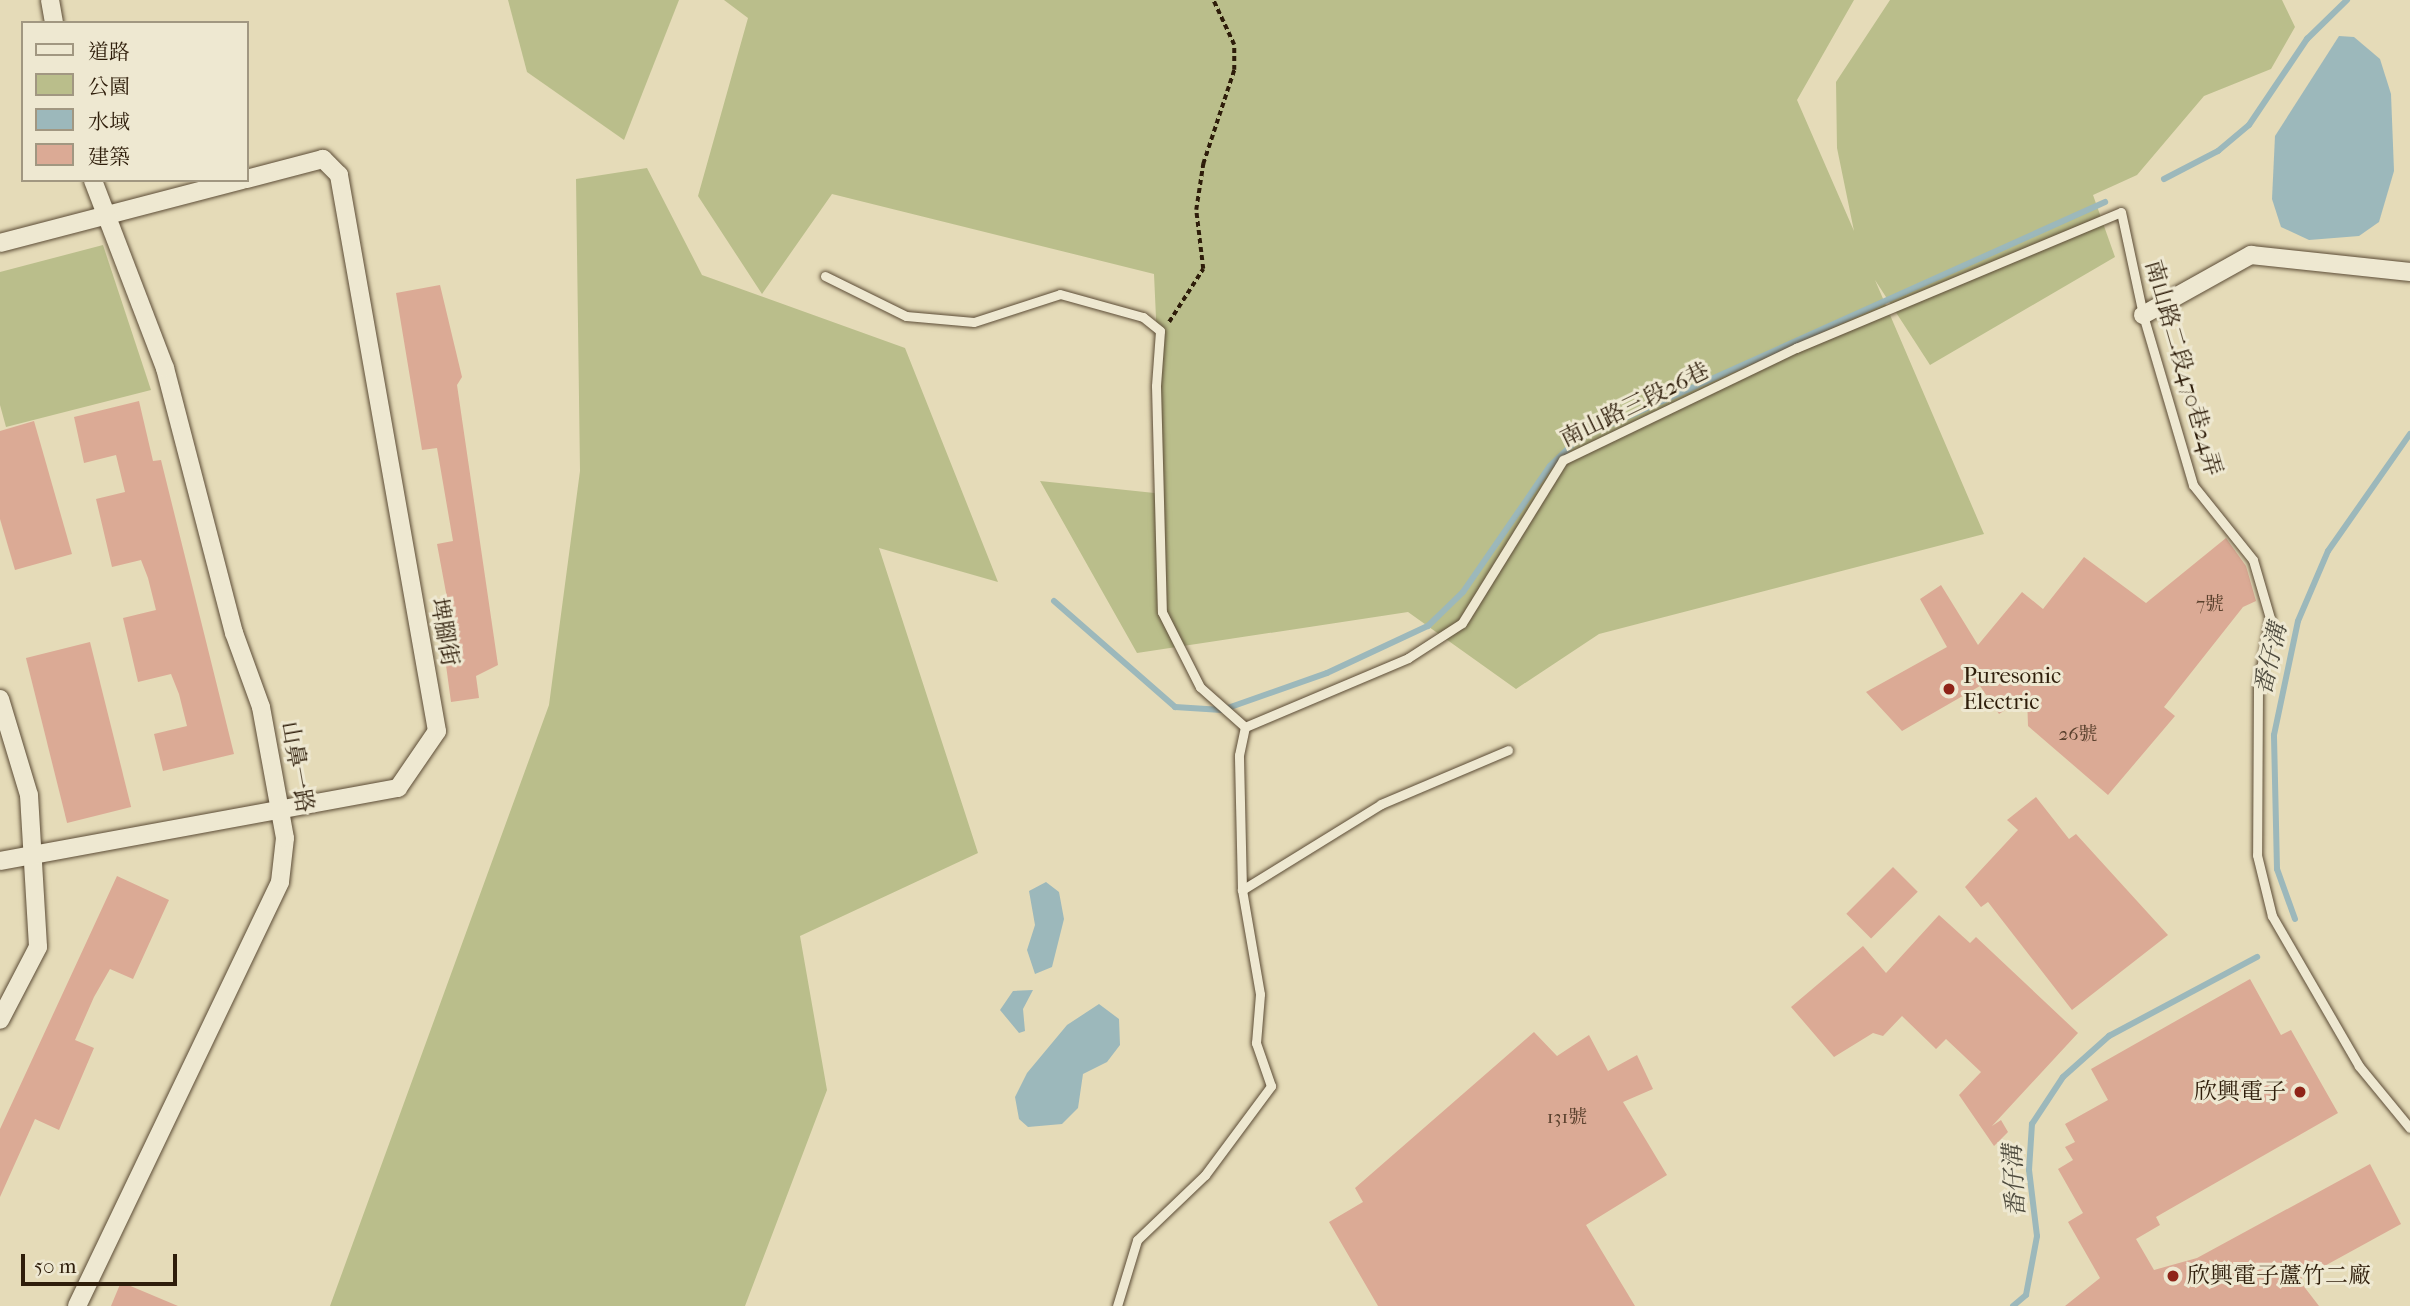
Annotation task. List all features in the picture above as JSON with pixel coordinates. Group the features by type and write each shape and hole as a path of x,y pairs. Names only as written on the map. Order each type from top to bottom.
{"street":[{"path":"50,0 54,21"},
{"name":"埤腳街","path":"0,861 398,788 437,731 338,175 323,159 248,179"},
{"name":"山鼻一路","path":"77,1306 280,882 280,809 261,707 234,633 165,368 94,182"},
{"name":"埤腳街","path":"0,243 236,182"},
{"path":"2143,315 2251,255 2410,272"},
{"path":"0,699 29,795 38,947 0,1020"}],"lane":[{"name":"南山路二段470巷24弄","path":"2121,212 2143,315 2193,485 2252,560 2270,618 2258,687 2257,855 2279,929 2359,1066 2410,1128"},
{"name":"南山路三段26巷","path":"1245,727 1408,658 1462,623 1563,460 1796,348 2121,212"},
{"path":"825,276 906,316 974,322 1060,294 1143,317 1160,331 1162,612 1200,687 1245,727 1239,755 1242,890 1260,994 1256,1043 1271,1086 1205,1175 1137,1240 1118,1306"},
{"path":"1242,890 1381,804 1508,750"}],"path":[{"path":"1160,331 1197,288 1203,270 1197,199 1234,70 1234,45 1213,0"}],"green space":[{"path":"508,0 679,0 624,140 527,72"},
{"path":"724,0 1854,0 1797,100 1854,231 1837,148 1836,82 1890,0 2282,0 2295,27 2271,69 2204,96 2137,175 2093,195 2115,257 1930,365 1875,280 1984,534 1599,634 1516,689 1408,612 1137,653 1040,481 1164,494 1154,274 832,194 762,294 698,196 748,18"},
{"path":"647,168 702,275 905,348 998,582 879,548 978,853 800,936 827,1090 745,1306 330,1306 549,705 580,471 576,179"},
{"path":"103,245 151,390 6,427 0,405 0,272"}],"water":[{"path":"2339,36 2354,37 2380,59 2391,94 2394,171 2379,222 2359,236 2309,240 2281,227 2272,199 2275,136"},
{"path":"1046,882 1059,892 1064,919 1052,967 1035,974 1027,950 1035,925 1029,891"},
{"path":"1033,990 1023,1009 1025,1031 1019,1033 1000,1010 1013,991"},
{"path":"1099,1004 1119,1019 1120,1045 1107,1062 1083,1074 1078,1108 1062,1124 1028,1127 1019,1119 1015,1097 1027,1073 1067,1025"}],"building":[{"path":"440,285 462,377 457,385 498,665 476,676 479,698 451,702 437,599 447,598 437,544 453,541 437,448 422,450 396,293"},
{"path":"139,401 153,461 161,460 234,754 163,771 154,734 187,726 179,694 171,674 138,682 123,618 156,610 141,560 112,567 96,499 125,492 116,455 84,463 74,417"},
{"path":"34,421 72,554 15,570 0,519 0,431"},
{"path":"2226,538 2246,566 2256,601 2243,607 2164,707 2175,716 2108,795 2028,726 2027,696 1999,714 1980,686 1902,731 1866,692 1947,647 1920,599 1941,585 1978,645 2022,592 2043,609 2084,557 2146,603"},
{"path":"90,642 131,807 67,823 26,658"},
{"path":"2036,797 2069,839 2076,834 2168,935 2072,1010 1988,902 1981,907 1965,887 2018,830 2007,820"},
{"path":"1893,867 1918,892 1871,938 1846,914"},
{"path":"117,876 169,900 133,979 110,969 94,997 75,1040 94,1048 59,1130 35,1119 0,1197 0,1129"},
{"path":"1939,915 1970,943 1976,937 2078,1033 1992,1126 2001,1120 2008,1132 1994,1146 1959,1095 1981,1072 1946,1039 1936,1049 1902,1016 1883,1036 1873,1033 1834,1057 1791,1007 1863,946 1886,973"},
{"path":"2250,979 2281,1035 2291,1030 2338,1113 2156,1217 2160,1225 2136,1239 2154,1270 2197,1258 2370,1164 2401,1224 2299,1280 2319,1306 2065,1306 2100,1278 2068,1222 2083,1213 2058,1169 2073,1160 2065,1147 2075,1142 2065,1124 2108,1100 2091,1069"},
{"path":"1534,1032 1557,1056 1589,1035 1608,1071 1637,1055 1653,1089 1623,1102 1667,1175 1586,1225 1635,1306 1378,1306 1329,1222 1363,1202 1355,1188"},
{"path":"121,1282 178,1306 111,1306"}],"waterway":[{"path":"2164,179 2218,151 2249,125 2307,39 2347,0"},
{"path":"1054,601 1175,707 1222,710 1327,673 1428,626 1463,592 1550,466 1578,439 2105,202"},
{"name":"番仔溝","path":"2295,919 2277,869 2274,735 2298,621 2328,551 2410,434"},
{"name":"番仔溝","path":"2013,1306 2026,1295 2037,1236 2029,1170 2032,1124 2063,1077 2109,1036 2257,957"}],"place":[{"name":"Puresonic Electric","path":"1949,689"},
{"name":"欣興電子","path":"2300,1092"},
{"name":"欣興電子蘆竹二廠","path":"2173,1276"}]}
